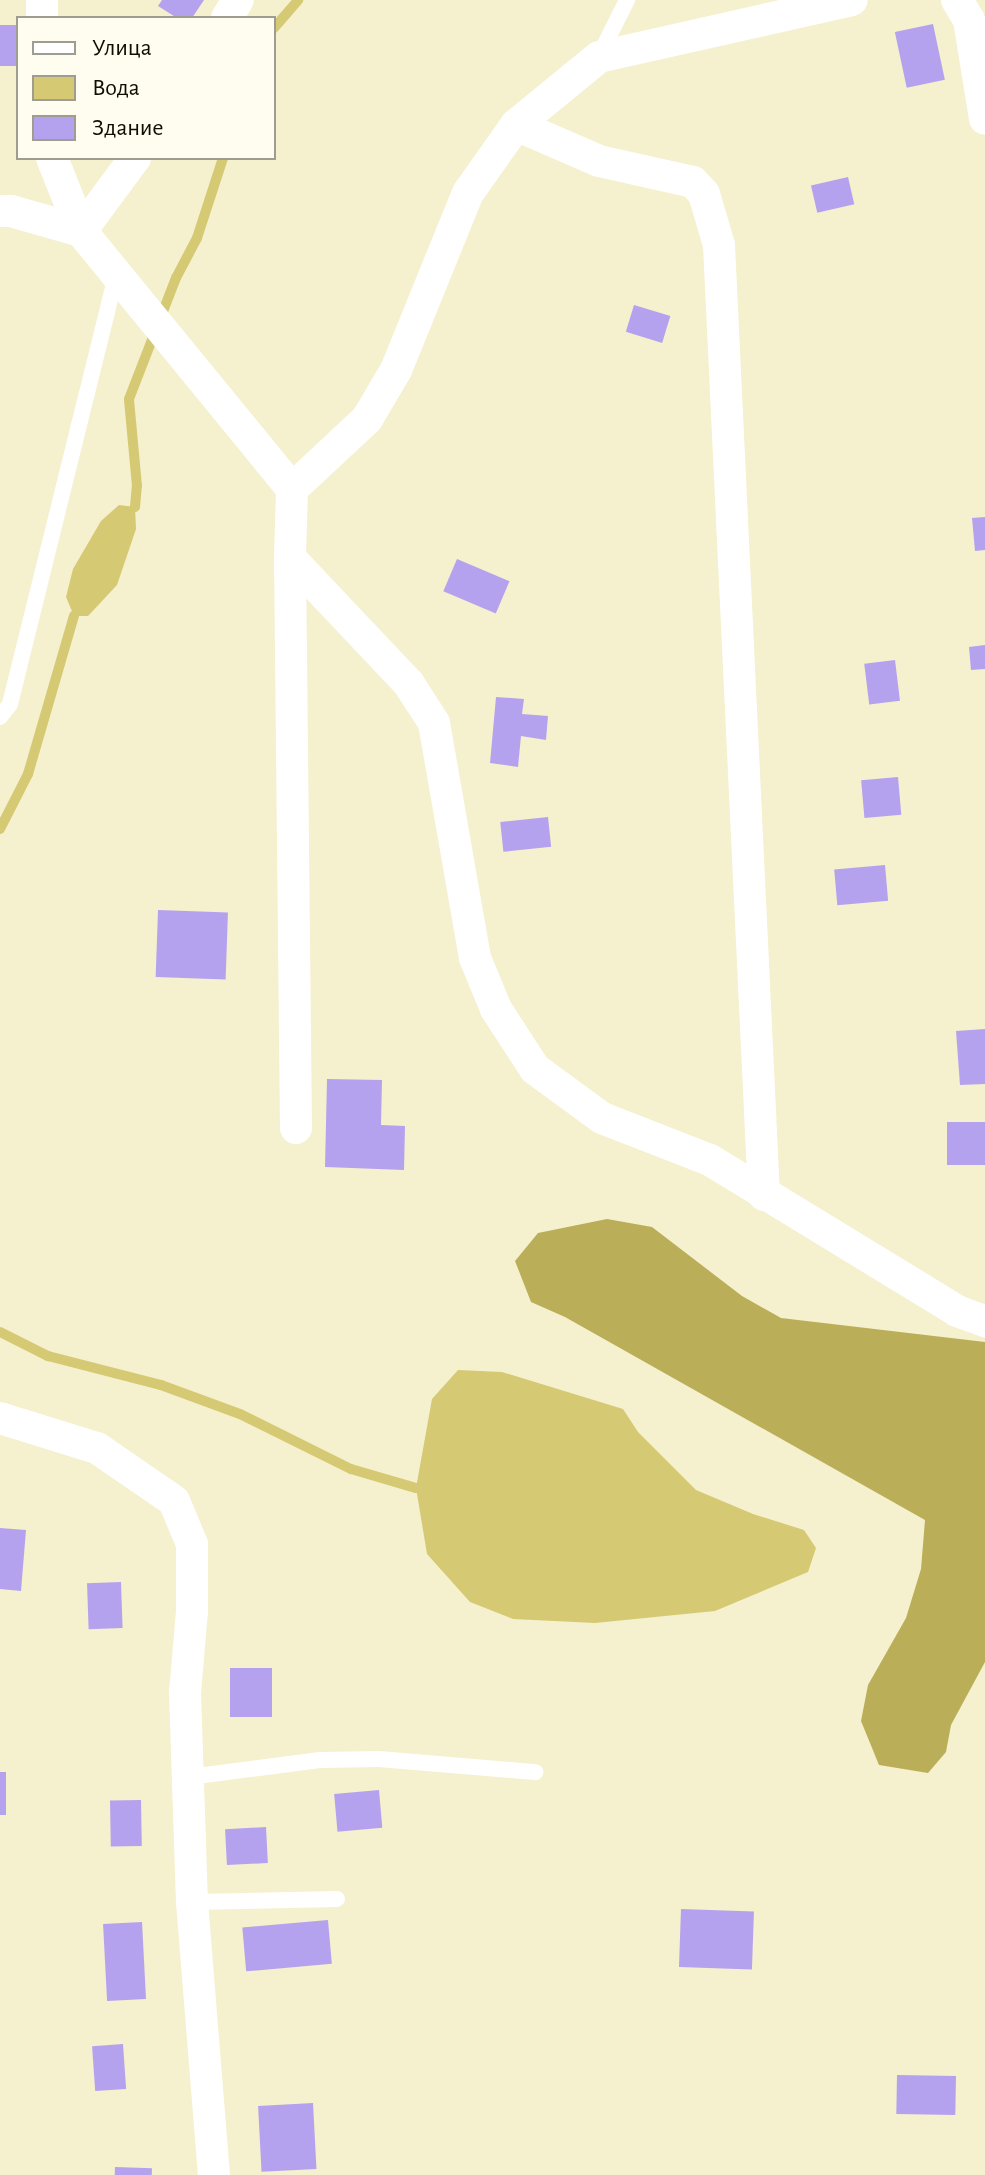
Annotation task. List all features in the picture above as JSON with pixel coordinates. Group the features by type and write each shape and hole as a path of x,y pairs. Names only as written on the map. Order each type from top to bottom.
{"street":[{"path":"292,489 367,419 396,370 468,193 516,125 599,57 852,0"},
{"path":"957,0 969,20 985,119"},
{"path":"516,125 599,161 693,182 704,194 719,245 764,1195"},
{"path":"53,160 81,231 292,489 290,558 296,1128"},
{"path":"81,231 134,160"},
{"path":"0,211 11,211 81,231"},
{"path":"290,558 409,684 434,723 475,958 496,1009 535,1069 602,1118 710,1160 957,1311 985,1321"},
{"path":"0,1418 97,1448 174,1501 192,1544 192,1611 185,1692 192,1902 214,2175"}],"lane":[{"path":"599,57 627,0"},
{"path":"0,717 10,704 116,277"},
{"path":"189,1777 320,1760 379,1759 535,1772"},
{"path":"192,1902 337,1899"}],"shaded area":[{"path":"607,1219 652,1227 742,1296 781,1318 985,1342 985,1662 951,1725 946,1752 928,1773 879,1765 861,1721 868,1685 906,1618 921,1569 925,1520 565,1317 531,1302 515,1261 538,1233"}],"water":[{"path":"119,505 135,507 136,529 117,585 88,616 74,616 66,597 73,569 101,521"},
{"path":"458,1370 502,1372 623,1409 638,1432 696,1490 753,1514 804,1530 816,1548 808,1572 715,1611 595,1623 513,1619 470,1602 427,1554 416,1488 432,1399"}],"building":[{"path":"162,0 204,0 193,16 174,16 158,6"},
{"path":"933,24 945,80 907,88 895,32"},
{"path":"0,25 16,25 16,66 0,66"},
{"path":"848,177 854,204 817,213 811,186"},
{"path":"634,305 670,316 662,343 626,332"},
{"path":"985,517 985,550 975,551 972,518"},
{"path":"457,559 509,581 496,613 443,591"},
{"path":"985,645 985,669 971,670 969,647"},
{"path":"895,660 900,701 869,704 864,664"},
{"path":"496,697 524,699 522,714 548,716 546,740 521,736 518,767 490,763"},
{"path":"898,777 901,815 864,818 861,780"},
{"path":"548,817 551,847 503,852 500,822"},
{"path":"885,865 888,901 837,905 834,869"},
{"path":"158,910 228,912 226,979 156,977"},
{"path":"985,1029 985,1084 960,1085 956,1031"},
{"path":"327,1079 382,1080 381,1125 405,1126 404,1170 325,1167"},
{"path":"947,1122 985,1122 985,1165 947,1165"},
{"path":"0,1528 26,1530 21,1591 0,1589"},
{"path":"121,1582 123,1628 89,1629 87,1583"},
{"path":"230,1668 272,1668 272,1717 230,1717"},
{"path":"0,1772 6,1772 6,1815 0,1815"},
{"path":"379,1790 382,1828 337,1832 334,1794"},
{"path":"141,1800 142,1846 111,1847 110,1801"},
{"path":"266,1827 268,1863 227,1865 225,1829"},
{"path":"681,1909 754,1912 752,1970 679,1967"},
{"path":"328,1920 332,1964 246,1971 242,1927"},
{"path":"142,1922 146,1999 107,2001 103,1924"},
{"path":"123,2044 126,2089 95,2091 92,2046"},
{"path":"897,2075 956,2076 955,2115 896,2114"},
{"path":"313,2103 316,2169 262,2172 258,2106"},
{"path":"115,2167 152,2168 152,2175 115,2175"}],"waterway":[{"path":"276,26 298,0"},
{"path":"135,507 137,486 129,399 176,278 197,238 222,160"},
{"path":"0,829 28,774 74,616"},
{"path":"0,1332 48,1356 161,1385 240,1414 351,1469 416,1488"}]}
